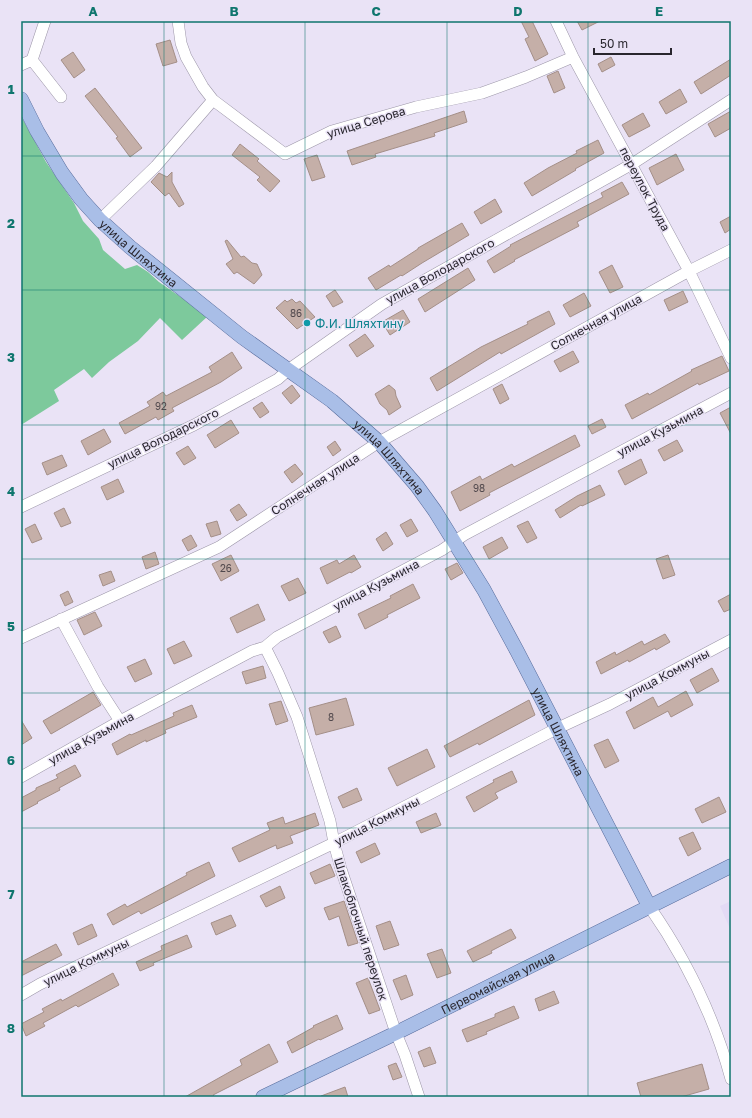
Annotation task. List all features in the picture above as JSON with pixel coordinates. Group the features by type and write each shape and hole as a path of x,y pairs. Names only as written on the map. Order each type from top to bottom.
{"main road":[{"name":"улица Шляхтина","path":"21,99 56,163 81,199 100,220 130,247 242,337 332,401 379,442 416,486 435,511 454,541 484,590 514,644 556,729 649,906"},
{"name":"Первомайская улица","path":"263,1097 396,1033 731,866"}],"street":[{"path":"21,65 32,60 45,21"},
{"name":"улица Серова","path":"178,21 181,43 186,57 203,87 213,100 285,154 332,131 416,107 482,92 526,77 573,57"},
{"name":"переулок Труда","path":"556,21 573,57 689,271 731,358"},
{"path":"32,60 61,97"},
{"path":"100,220 156,166 213,100"},
{"name":"улица Володарского","path":"21,507 194,425 278,379 288,370 382,304 632,164 731,100"},
{"name":"Солнечная улица","path":"21,638 220,547 379,442 689,271 731,250"},
{"name":"улица Кузьмина","path":"21,777 120,721 252,651 265,647 276,637 435,554 454,541 731,393"},
{"path":"61,619 98,687 120,721"},
{"name":"улица Коммуны","path":"21,995 40,984 334,843 556,729 610,704 731,640"},
{"name":"Шлакоблочный переулок","path":"265,647 297,717 330,821 334,843 396,1033 419,1097"},
{"path":"649,906 670,936 690,971 706,1005 726,1060 731,1079"}],"shaded area":[{"path":"731,901 731,931 720,906"}],"green space":[{"path":"21,116 46,162 74,203 83,221 99,239 103,250 125,269 137,265 208,316 182,340 160,318 138,341 109,362 92,378 84,369 54,390 59,401 21,425"}],"building":[{"path":"521,21 532,21 548,54 535,61 525,39 529,37"},
{"path":"577,21 600,21 582,30"},
{"path":"170,40 177,62 163,66 156,44"},
{"path":"73,52 85,70 74,78 61,60"},
{"path":"611,57 615,65 602,72 598,64"},
{"path":"731,59 731,75 701,94 694,82"},
{"path":"558,71 565,88 554,93 547,76"},
{"path":"95,88 142,148 130,157 116,138 118,137 85,96"},
{"path":"680,89 687,102 666,114 659,102"},
{"path":"464,111 467,122 434,133 435,136 375,154 376,157 352,165 347,151"},
{"path":"731,111 731,128 715,137 708,124"},
{"path":"643,113 650,126 629,137 622,125"},
{"path":"598,140 604,153 532,196 524,183 548,168 577,153 576,151"},
{"path":"240,144 259,159 257,161 280,181 270,192 257,180 260,177 232,155"},
{"path":"676,154 684,170 657,185 649,168"},
{"path":"317,155 325,177 312,181 304,159"},
{"path":"172,172 172,182 184,204 179,207 169,193 165,196 151,182 159,173 167,177"},
{"path":"622,182 629,194 577,222 579,226 514,260 515,261 494,273 487,261 511,246 510,245 603,197 601,193"},
{"path":"495,199 502,212 481,224 474,212"},
{"path":"731,216 731,229 725,233 720,222"},
{"path":"462,223 469,235 376,290 368,278 389,265 390,267 418,248"},
{"path":"227,240 241,257 244,256 252,263 257,264 262,275 254,284 237,272 234,274 226,264 233,259 225,241"},
{"path":"612,265 623,287 610,293 599,272"},
{"path":"468,268 475,280 425,312 418,299"},
{"path":"335,290 343,302 333,307 326,296"},
{"path":"683,291 688,302 669,311 664,300"},
{"path":"584,293 591,306 570,317 563,305"},
{"path":"292,299 296,303 300,301 315,317 297,329 276,308 285,300 287,302"},
{"path":"403,310 410,322 390,335 382,322"},
{"path":"549,311 555,324 501,354 500,352 437,391 430,378 481,347 528,324 527,322"},
{"path":"365,334 374,346 357,357 349,345"},
{"path":"573,351 579,362 560,372 554,361"},
{"path":"232,352 242,368 221,382 172,408 174,411 158,420 156,417 125,434 119,423 150,406 147,402 163,392 166,396 212,372 209,367"},
{"path":"722,356 729,371 699,385 698,383 632,419 625,405 648,393 649,395 692,371 691,370"},
{"path":"502,384 509,399 500,404 493,389"},
{"path":"292,385 300,396 291,404 282,393"},
{"path":"389,385 395,390 401,407 389,415 387,410 380,404 375,394"},
{"path":"262,402 269,412 260,418 253,408"},
{"path":"731,407 731,434 720,413"},
{"path":"602,419 606,427 592,434 588,426"},
{"path":"231,420 239,433 215,448 207,435"},
{"path":"104,429 111,442 88,455 81,441"},
{"path":"575,435 580,446 489,493 490,495 460,511 451,492 480,476 482,480 512,464 514,467"},
{"path":"677,440 683,451 664,461 658,450"},
{"path":"335,441 341,450 333,456 327,447"},
{"path":"188,446 196,458 184,465 176,453"},
{"path":"62,455 67,466 47,475 42,463"},
{"path":"641,459 647,473 625,485 618,471"},
{"path":"295,464 303,474 292,483 284,472"},
{"path":"118,479 124,492 107,500 101,487"},
{"path":"600,485 605,495 582,506 581,505 560,518 555,510 577,496"},
{"path":"239,504 247,515 237,521 230,510"},
{"path":"64,508 71,523 61,527 54,513"},
{"path":"411,519 418,531 407,537 400,525"},
{"path":"217,521 221,534 211,537 206,524"},
{"path":"528,521 537,538 527,543 517,526"},
{"path":"35,524 42,539 32,543 25,529"},
{"path":"386,532 393,544 383,551 376,539"},
{"path":"191,535 197,546 188,551 182,540"},
{"path":"502,537 508,548 489,559 483,547"},
{"path":"155,552 159,564 146,569 142,557"},
{"path":"231,555 239,571 221,581 212,564"},
{"path":"354,555 361,567 327,584 320,568 337,560 339,564"},
{"path":"668,555 675,575 663,579 656,559"},
{"path":"457,563 463,573 451,580 445,569"},
{"path":"111,571 115,581 103,586 99,575"},
{"path":"298,578 306,593 289,601 281,586"},
{"path":"413,584 420,598 387,615 388,617 365,629 358,614 391,598 390,596"},
{"path":"68,591 73,602 65,606 60,595"},
{"path":"731,594 731,609 724,612 718,601"},
{"path":"258,604 265,620 237,633 230,618"},
{"path":"95,612 102,626 84,635 77,620"},
{"path":"336,626 341,637 329,643 323,632"},
{"path":"665,634 670,642 656,650 655,648 629,662 628,660 601,674 596,662 615,652 616,655 642,641 644,645"},
{"path":"184,641 192,656 174,664 167,649"},
{"path":"145,659 152,674 135,682 127,667"},
{"path":"263,666 266,678 246,684 242,672"},
{"path":"712,668 719,681 697,693 690,680"},
{"path":"686,691 693,705 671,717 668,711 634,729 626,712 653,697 658,707"},
{"path":"93,692 101,705 51,734 43,721"},
{"path":"346,698 354,725 316,735 309,708"},
{"path":"529,700 535,715 479,745 478,743 450,757 444,746"},
{"path":"281,701 288,721 276,725 269,704"},
{"path":"192,705 197,717 165,730 166,733 146,742 146,740 117,755 112,744 130,734 131,735 174,716 173,713"},
{"path":"21,720 32,738 21,745"},
{"path":"608,739 619,761 605,768 594,745"},
{"path":"427,749 435,767 397,786 388,768"},
{"path":"75,765 81,776 59,788 60,790 21,812 21,798 36,790 36,788 58,778 56,775"},
{"path":"512,771 517,782 495,793 498,798 474,812 466,797 494,782 493,780"},
{"path":"357,788 362,800 343,808 338,797"},
{"path":"719,797 726,812 702,823 695,809"},
{"path":"315,813 319,825 290,836 293,843 277,849 276,845 239,862 232,848 270,830 267,823 283,817 285,824"},
{"path":"436,813 441,825 421,833 416,822"},
{"path":"693,832 701,849 688,856 679,838"},
{"path":"375,843 380,854 361,863 356,852"},
{"path":"209,862 215,876 141,914 139,911 113,925 107,914 125,904 127,907 187,875 186,873"},
{"path":"330,864 335,876 315,884 310,873"},
{"path":"280,886 285,898 266,907 260,896"},
{"path":"344,901 358,943 348,946 339,916 329,920 324,908"},
{"path":"231,915 236,926 216,935 211,923"},
{"path":"390,921 399,945 384,950 376,926"},
{"path":"92,924 97,936 78,945 73,933"},
{"path":"511,929 516,938 491,951 492,953 473,962 467,951"},
{"path":"187,935 192,947 153,963 154,965 140,971 136,962 162,950 161,946"},
{"path":"56,944 62,955 21,976 21,962"},
{"path":"442,949 451,973 437,978 427,954"},
{"path":"113,973 119,985 78,1007 76,1005 43,1023 45,1026 26,1036 21,1024 44,1012 42,1009 61,999 62,1001"},
{"path":"406,975 413,995 401,1000 393,980"},
{"path":"368,978 380,1010 369,1014 356,983"},
{"path":"554,991 559,1003 539,1011 535,999"},
{"path":"514,1006 519,1018 467,1042 462,1030 495,1017 495,1014"},
{"path":"337,1015 343,1029 292,1053 287,1042 314,1027 313,1026"},
{"path":"269,1044 278,1062 213,1095 215,1097 185,1097 242,1065 240,1060"},
{"path":"430,1047 436,1063 424,1067 418,1052"},
{"path":"396,1063 402,1077 393,1080 388,1066"},
{"path":"702,1064 709,1089 681,1097 641,1097 637,1083"},
{"path":"345,1087 348,1097 321,1097 321,1096"}],"place":[{"name":"Ф.И. Шляхтину","path":"307,323"}]}
